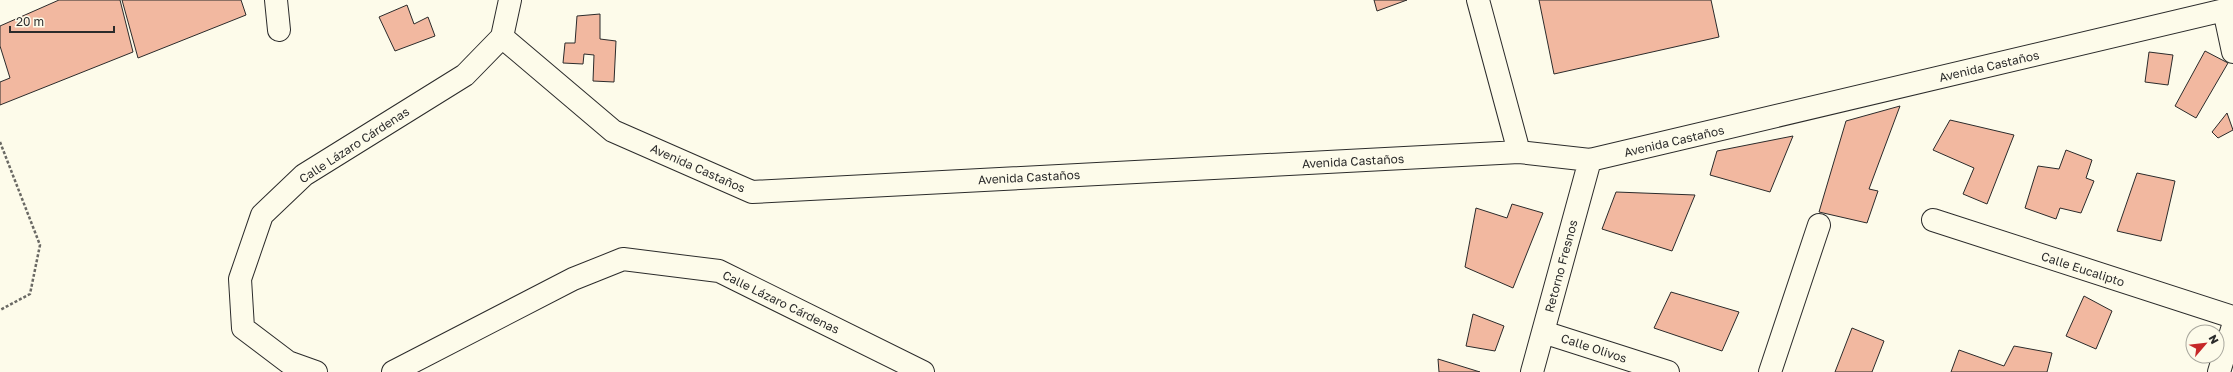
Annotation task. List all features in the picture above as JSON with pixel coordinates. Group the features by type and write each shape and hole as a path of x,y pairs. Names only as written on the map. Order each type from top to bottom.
{"street":[{"path":"276,0 279,30"},
{"path":"502,37 510,0"},
{"path":"1478,0 1519,152"},
{"path":"2228,9 2233,52"},
{"name":"Avenida Castaños","path":"502,37 613,131 752,192 1519,152 1590,160 2228,9"},
{"name":"Calle Lázaro Cárdenas","path":"316,372 288,362 244,328 240,279 262,215 304,175 465,75 502,37"},
{"name":"Retorno Fresnos","path":"1532,372 1590,160"},
{"name":"Calle Eucalipto","path":"1932,220 2233,317"},
{"path":"1770,372 1819,225"},
{"name":"Calle Lázaro Cárdenas","path":"393,372 573,278 623,259 719,271 923,372"},
{"path":"2219,372 2233,326"},
{"name":"Calle Olivos","path":"1543,332 1668,372"}],"path":[{"path":"0,142 40,245 30,294 0,310"}],"building":[{"path":"59,0 120,0 133,52 0,105 0,82 10,78 0,46 0,26"},
{"path":"122,0 241,0 246,15 138,58"},
{"path":"1374,0 1407,0 1377,11"},
{"path":"1539,0 1711,0 1719,37 1554,74"},
{"path":"407,5 414,24 428,17 435,36 395,51 379,17"},
{"path":"600,14 600,39 616,41 614,82 593,81 594,55 584,54 583,64 563,63 565,43 575,43 577,16"},
{"path":"2205,51 2228,63 2196,118 2175,106"},
{"path":"2149,52 2173,55 2168,85 2145,82"},
{"path":"1900,106 1869,189 1878,191 1867,223 1819,212 1846,121"},
{"path":"2227,113 2233,130 2218,138 2212,132"},
{"path":"1950,120 2014,135 1987,204 1963,194 1974,168 1933,150"},
{"path":"1793,136 1770,192 1710,175 1717,151"},
{"path":"2066,150 2092,160 2086,178 2094,181 2081,213 2060,208 2056,219 2025,208 2038,166 2059,169"},
{"path":"2137,173 2175,181 2161,241 2117,231"},
{"path":"1616,192 1695,195 1672,251 1602,229"},
{"path":"1512,204 1543,213 1513,288 1465,267 1476,208 1507,218"},
{"path":"1671,292 1739,312 1722,351 1654,328"},
{"path":"2084,296 2112,311 2096,349 2066,336"},
{"path":"1473,314 1504,326 1495,351 1466,346"},
{"path":"1852,328 1884,341 1872,372 1835,372"},
{"path":"2014,346 2052,353 2047,372 1951,372 1959,350 2004,366"},
{"path":"1438,359 1480,372 1439,372"}]}
